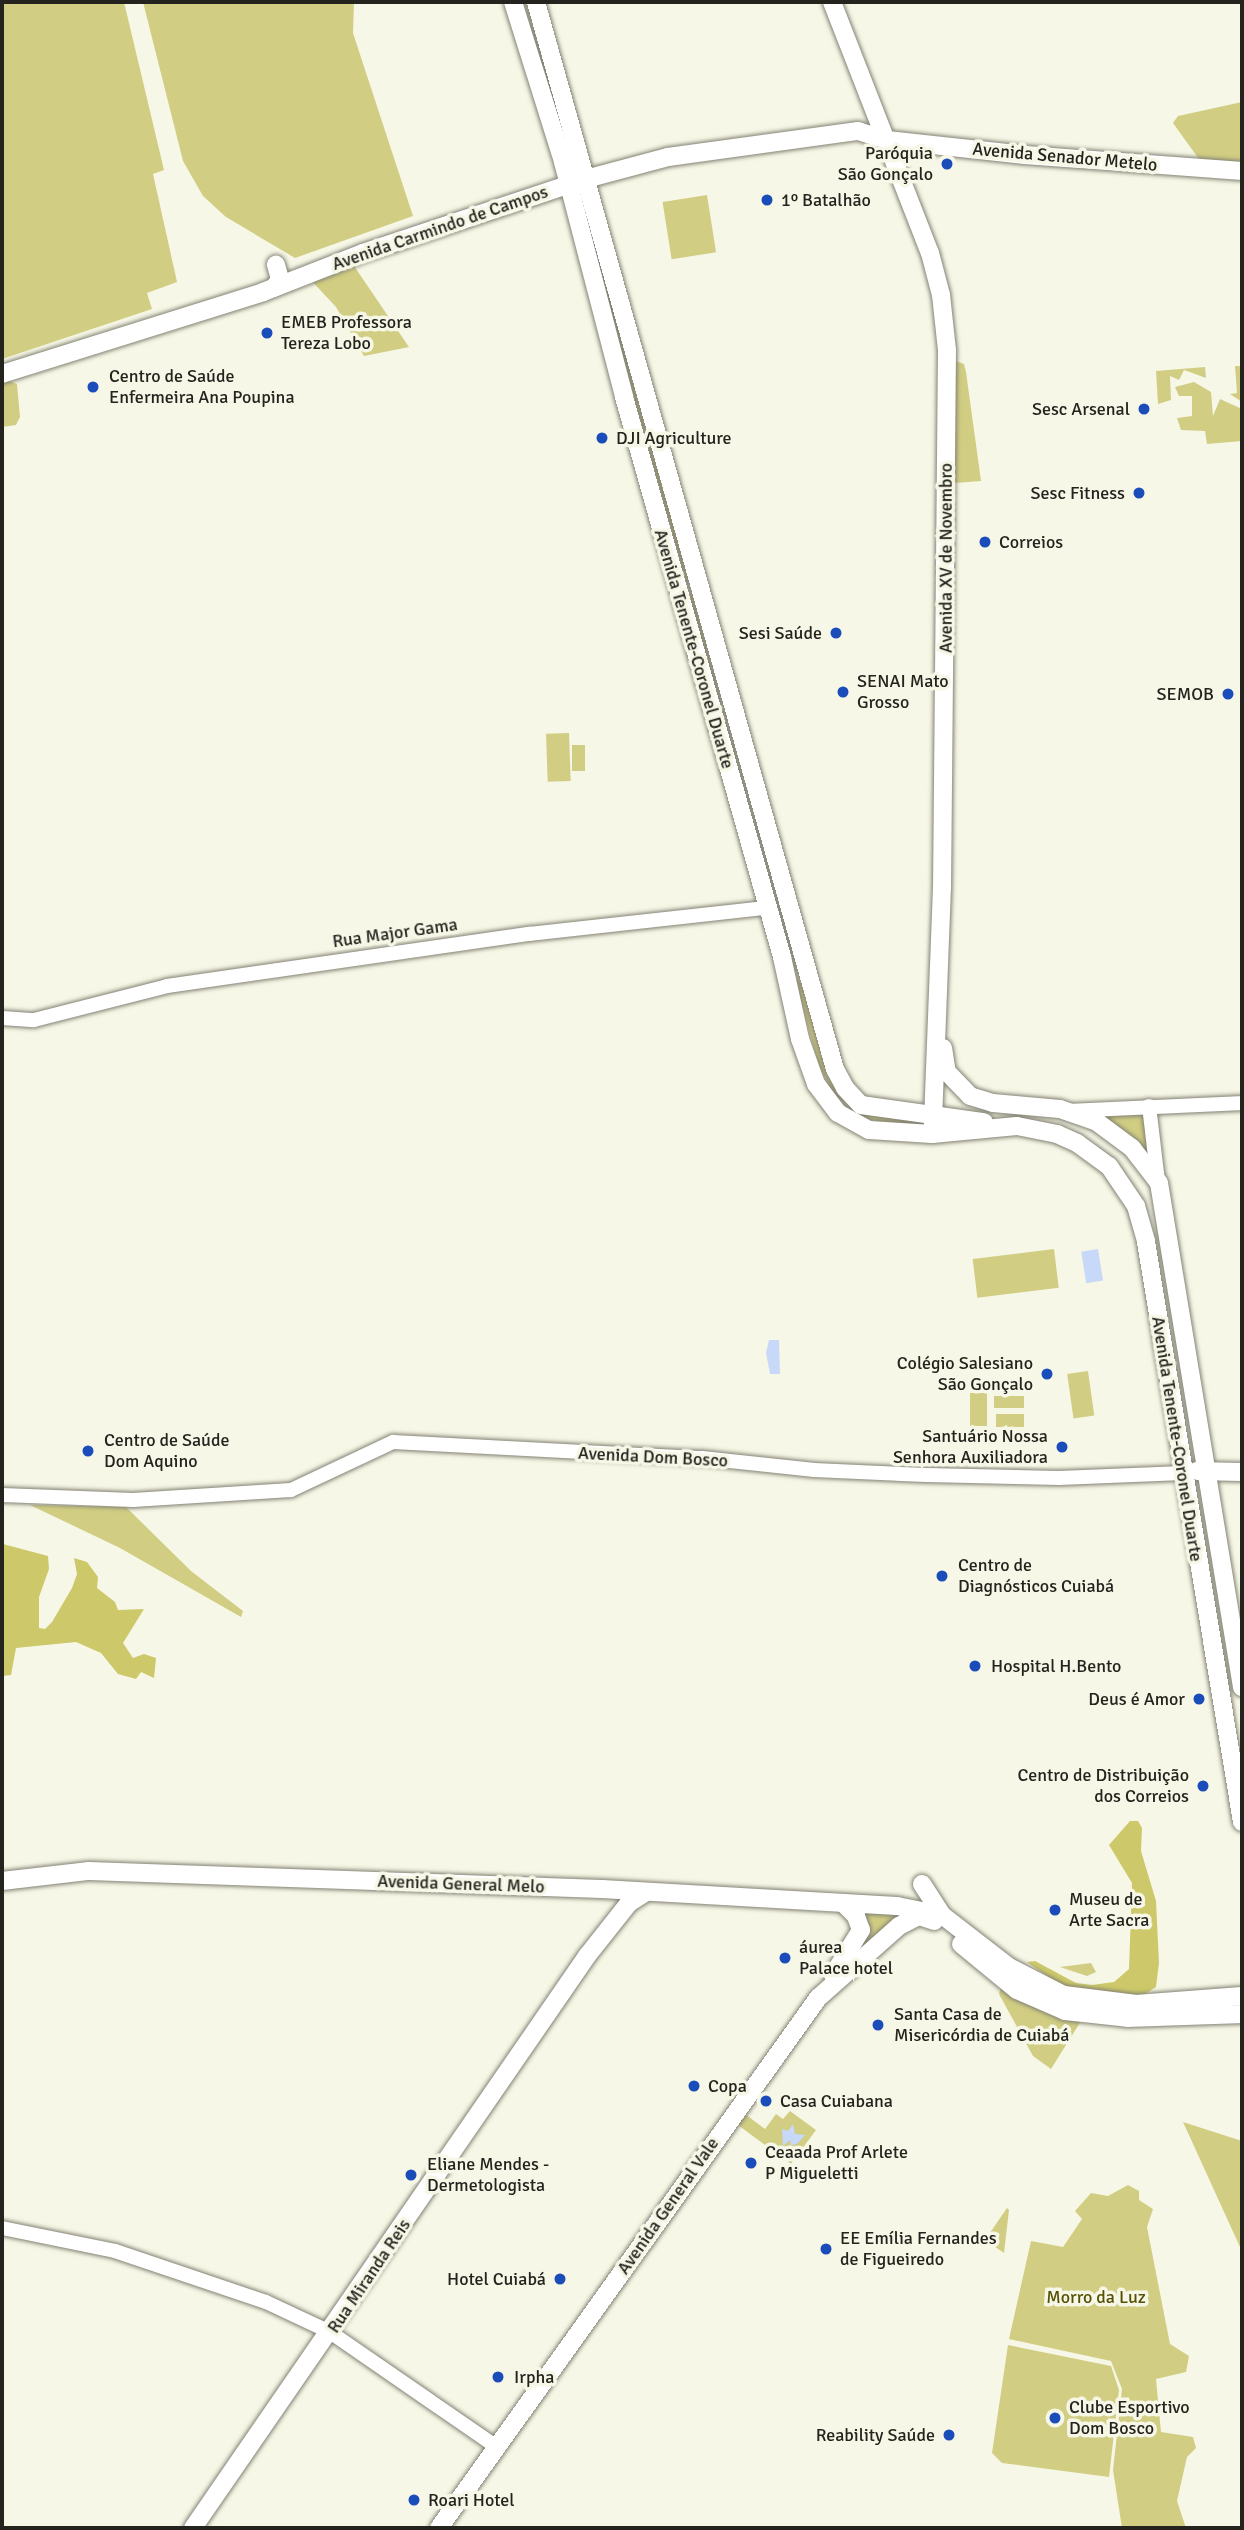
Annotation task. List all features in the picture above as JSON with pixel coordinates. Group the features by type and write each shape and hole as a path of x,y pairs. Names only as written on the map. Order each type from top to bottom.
{"main road":[{"name":"Avenida Tenente-Coronel Duarte","path":"513,2 568,184 766,908 782,957 807,1064 832,1108 869,1130 933,1126 1017,1126 1057,1134 1093,1153 1123,1183 1136,1206 1146,1242 1242,1822"},
{"name":"Avenida Tenente-Coronel Duarte","path":"536,2 589,178 810,985 845,1088 862,1105 933,1126"},
{"name":"Avenida XV de Novembro","path":"832,2 930,253 942,295 947,350 939,1000 933,1126"},
{"path":"858,131 869,115 870,99"},
{"name":"Avenida Carmindo de Campos","path":"2,374 274,288 589,178 668,158 858,131 887,140"},
{"name":"Avenida Senador Metelo","path":"887,140 1242,171"},
{"path":"274,288 280,279 276,265"},
{"path":"782,957 810,985"},
{"name":"Avenida Tenente-Coronel Duarte","path":"939,1000 944,1062 962,1089 981,1101 1067,1111 1097,1122 1123,1139 1158,1183 1242,1687"},
{"path":"1179,1447 1194,1469 1207,1473 1242,1472"},
{"name":"Avenida General Melo","path":"2,1881 89,1871 602,1889 845,1905 929,1914"},
{"path":"922,1884 929,1914 1017,1990 1065,2011 1128,2018 1242,2014"},
{"path":"602,1889 621,1912"},
{"name":"Rua Miranda Reis","path":"192,2528 621,1912 646,1892"},
{"path":"818,1998 861,1930 856,1916 845,1905"},
{"path":"929,1914 1009,1967 1072,1997 1136,2004 1242,1996"},
{"name":"Avenida General Vale","path":"439,2528 818,1998 900,1926 929,1914"}],"street":[{"name":"Rua Major Gama","path":"2,1018 34,1020 167,986 529,934 766,908"},
{"path":"1067,1111 1242,1103"},
{"name":"Avenida Tenente-Coronel Duarte","path":"1149,1106 1158,1183"},
{"name":"Avenida Dom Bosco","path":"2,1496 133,1500 292,1490 393,1442 702,1458 814,1470 926,1475 1059,1478 1183,1473"},
{"path":"2,2228 176,2268 330,2332 498,2448"}],"green space":[{"path":"2,2 124,2 164,170 153,174 177,282 147,293 152,309 2,359"},
{"path":"143,2 354,2 353,33 413,216 295,258 226,217 203,196 183,161"},
{"path":"1242,102 1242,165 1201,162 1173,123 1178,116"},
{"path":"579,192 689,581 687,584 576,194"},
{"path":"707,195 716,252 672,259 663,202"},
{"path":"350,260 409,347 364,356 336,307 307,276"},
{"path":"953,360 964,364 966,372 981,481 955,483"},
{"path":"1235,366 1242,366 1242,402 1230,394 1237,393"},
{"path":"1205,367 1206,378 1184,370 1179,380 1170,376 1171,400 1158,404 1156,371"},
{"path":"9,381 17,384 20,417 16,425 2,427 2,383"},
{"path":"1194,382 1211,392 1213,416 1220,399 1242,409 1242,441 1207,444 1205,431 1181,430 1177,418 1192,416 1192,396 1179,396 1175,387"},
{"path":"687,597 693,597 774,901"},
{"path":"569,733 571,781 548,782 546,734"},
{"path":"572,745 585,745 585,771 572,771"},
{"path":"794,976 805,987 836,1087 912,1121 912,1127 866,1119 834,1094 819,1066"},
{"path":"1145,1109 1147,1156 1087,1113"},
{"path":"1054,1249 1059,1288 977,1298 973,1259"},
{"path":"1088,1371 1094,1416 1073,1418 1067,1374"},
{"path":"970,1393 987,1393 987,1426 970,1426"},
{"path":"994,1396 1024,1396 1024,1408 994,1408"},
{"path":"996,1414 1024,1414 1024,1427 996,1427"},
{"path":"30,1505 126,1507 191,1571 243,1611 241,1617 120,1548"},
{"path":"907,1910 852,1960 858,1912"},
{"path":"1091,1963 1096,1972 1087,1976 1060,1967"},
{"path":"1001,1988 1081,2021 1051,2069 1033,2056 999,1994"},
{"path":"790,2111 816,2130 791,2164 738,2125 745,2114 765,2129 776,2114 783,2119"},
{"path":"1183,2122 1242,2141 1242,2249 1240,2247"},
{"name":"Morro da Luz","path":"1128,2185 1139,2191 1139,2200 1153,2209 1147,2227 1170,2344 1189,2356 1186,2372 1156,2379 1161,2432 1193,2437 1196,2448 1187,2457 1177,2501 1186,2528 1122,2528 1113,2470 1122,2389 1111,2361 1009,2339 1031,2241 1063,2247 1082,2219 1075,2211 1091,2193 1108,2196"},
{"path":"1007,2208 1009,2210 1004,2253 985,2240"},
{"name":"Clube Esportivo Dom Bosco","path":"1008,2345 1111,2366 1119,2390 1109,2477 1002,2463 992,2453"}],"shaded area":[{"path":"3,1544 48,1556 49,1569 39,1597 39,1628 45,1629 52,1622 72,1588 77,1574 74,1558 87,1562 98,1577 97,1588 115,1602 118,1610 144,1609 123,1643 133,1658 144,1654 156,1658 154,1678 141,1672 136,1679 118,1674 101,1653 76,1642 16,1648 11,1675 2,1676"},
{"path":"1130,1821 1138,1821 1142,1828 1141,1851 1156,1901 1159,1963 1156,1987 1142,1996 1063,1987 1027,1962 1035,1961 1076,1983 1092,1985 1114,1982 1129,1969 1132,1883 1109,1845"}],"water":[{"path":"1098,1249 1103,1281 1086,1283 1081,1252"},
{"path":"769,1340 779,1340 780,1374 770,1374 766,1353"},
{"path":"793,2124 795,2134 805,2135 798,2143 791,2146 790,2140 783,2146 782,2129 788,2131"}],"place":[{"name":"Paróquia São Gonçalo","path":"947,164"},
{"name":"1º Batalhão","path":"767,200"},
{"name":"EMEB Professora Tereza Lobo","path":"267,333"},
{"name":"Centro de Saúde Enfermeira Ana Poupina","path":"93,387"},
{"name":"Sesc Arsenal","path":"1144,409"},
{"name":"DJI Agriculture","path":"602,438"},
{"name":"Sesc Fitness","path":"1139,493"},
{"name":"Correios","path":"985,542"},
{"name":"Sesi Saúde","path":"836,633"},
{"name":"SENAI Mato Grosso","path":"843,692"},
{"name":"SEMOB","path":"1228,694"},
{"name":"Colégio Salesiano São Gonçalo","path":"1047,1374"},
{"name":"Santuário Nossa Senhora Auxiliadora","path":"1062,1447"},
{"name":"Centro de Saúde Dom Aquino","path":"88,1451"},
{"name":"Centro de Diagnósticos Cuiabá","path":"942,1576"},
{"name":"Hospital H.Bento","path":"975,1666"},
{"name":"Deus é Amor","path":"1199,1699"},
{"name":"Centro de Distribuição dos Correios","path":"1203,1786"},
{"name":"Museu de Arte Sacra","path":"1055,1910"},
{"name":"áurea Palace hotel","path":"785,1958"},
{"name":"Santa Casa de Misericórdia de Cuiabá","path":"878,2025"},
{"name":"Copa","path":"694,2086"},
{"name":"Casa Cuiabana","path":"766,2101"},
{"name":"Ceaada Prof Arlete P Migueletti","path":"751,2163"},
{"name":"Eliane Mendes - Dermetologista","path":"411,2175"},
{"name":"EE Emília Fernandes de Figueiredo","path":"826,2249"},
{"name":"Hotel Cuiabá","path":"560,2279"},
{"name":"Irpha","path":"498,2377"},
{"name":"Clube Esportivo Dom Bosco","path":"1055,2418"},
{"name":"Reability Saúde","path":"949,2435"},
{"name":"Roari Hotel","path":"414,2500"}]}
